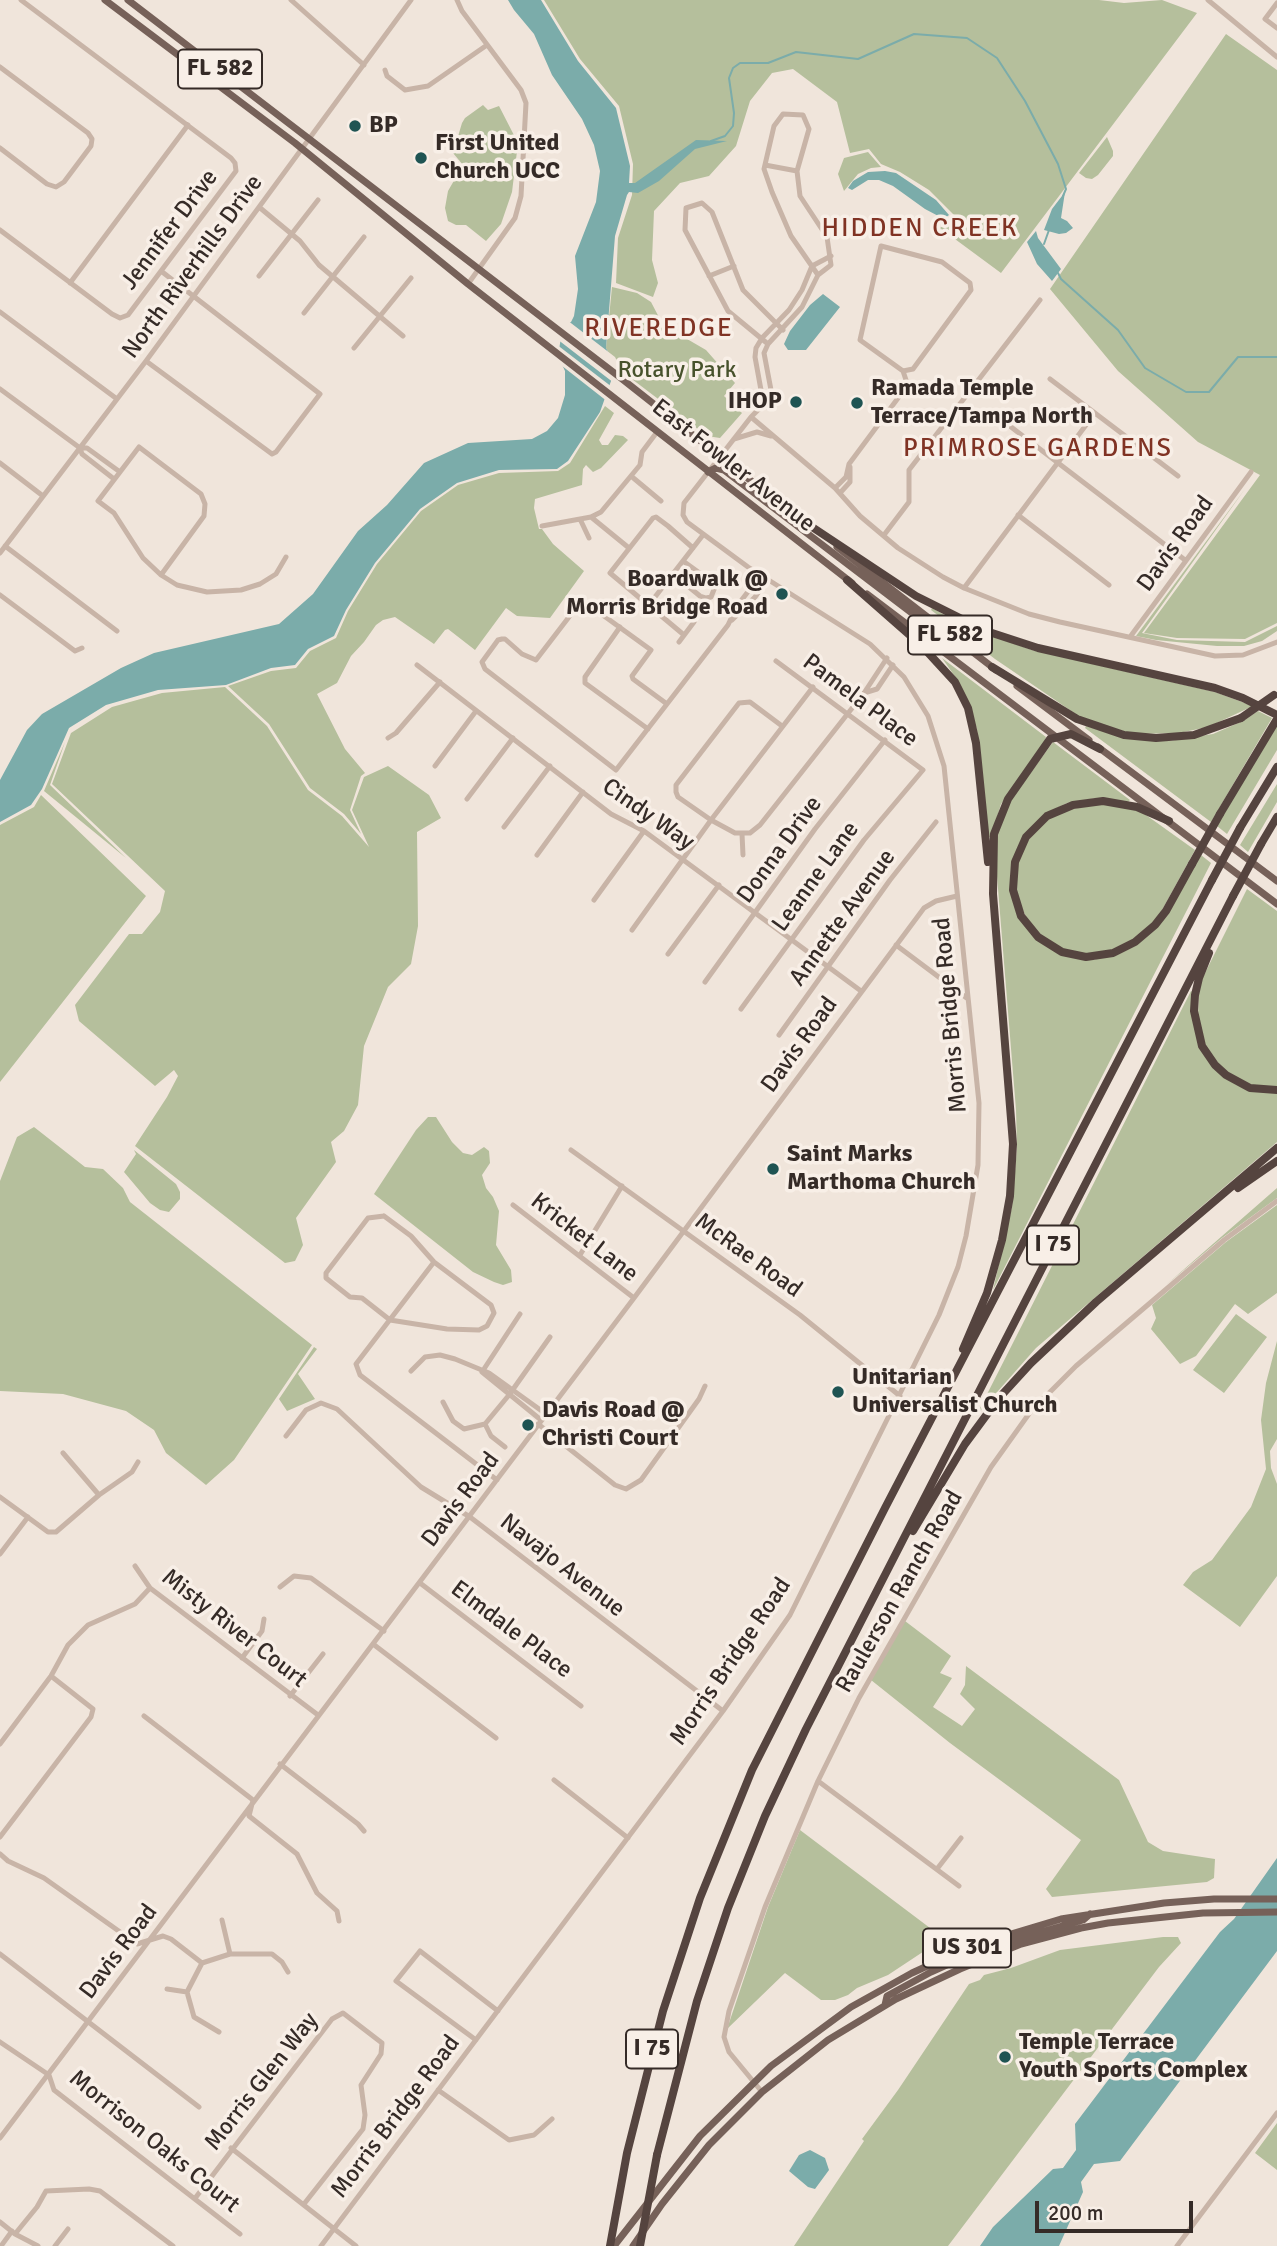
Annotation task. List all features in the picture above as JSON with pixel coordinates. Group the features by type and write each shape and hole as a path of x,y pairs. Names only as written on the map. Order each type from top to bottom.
{"highway":[{"path":"800,520 916,596 986,631 1038,648 1215,688 1243,698 1277,717 1166,911 1155,925 1135,942 1113,953 1086,957 1062,952 1042,941 1021,916 1013,890 1015,862 1026,837 1047,816 1073,805 1103,801 1137,807 1169,821"},
{"path":"847,580 941,664 955,682 968,708 976,744 993,894 1012,1108 1010,1196 1002,1240 987,1293 930,1422"},
{"path":"992,667 1077,719 1124,735 1156,738 1194,735 1241,718 1275,693"},
{"path":"993,894 993,844 999,817 1017,785 1050,739 1071,734 1100,749"},
{"name":"I 75","path":"612,2246 617,2204 639,2099 684,1944 722,1840 781,1709 1212,880 1277,766"},
{"name":"I 75","path":"640,2246 657,2155 697,2001 746,1862 806,1729 1232,898 1277,817"},
{"path":"1232,898 1199,978 1194,1011 1197,1030 1208,1056 1226,1075 1250,1088 1277,1090"},
{"path":"877,1591 965,1444 1014,1380 1063,1331 1277,1148"},
{"path":"1203,1212 1277,1161"}],"main road":[{"name":"East Fowler Avenue","path":"105,0 302,149 468,284 847,580 1277,904"},
{"name":"East Fowler Avenue","path":"128,0 557,328 800,520 1277,881"},
{"path":"708,471 716,468 724,470 936,631 951,635"},
{"name":"US 301","path":"612,2246 693,2144 754,2082 813,2033 851,2007 912,1973 971,1946 1033,1926 1090,1913 1214,1899 1277,1899"},
{"name":"US 301","path":"633,2246 674,2188 709,2145 762,2092 828,2040 885,2005 926,1984 1021,1944 1108,1923 1203,1913 1277,1912"},
{"path":"996,1954 1003,1943 1083,1920 1090,1913"},
{"path":"885,2005 887,1996 971,1954 971,1946"}],"street":[{"name":"Jennifer Drive","path":"22,0 235,163 236,171 128,315 120,318 111,314 70,283"},
{"path":"291,0 363,65"},
{"name":"North Riverhills Drive","path":"0,553 146,361 411,0"},
{"path":"457,0 462,11 521,90 526,103 527,127 521,196 515,218 468,284"},
{"path":"1208,0 1277,57"},
{"path":"1277,3 1265,19 1277,28"},
{"path":"385,71 387,76 405,90 428,86 487,45"},
{"path":"0,67 88,133 92,139 91,146 64,182 56,187 47,184 0,149"},
{"path":"818,275 812,266 791,236 764,169 774,126 783,114 803,115 809,130 797,171 800,196 827,237 831,256 831,265 818,275 802,307 768,344 765,353 771,390 766,407 759,409 757,404 761,390 756,348 789,310 802,290 812,266 831,256"},
{"path":"0,230 70,283 188,125"},
{"path":"765,165 797,171"},
{"path":"259,276 318,200"},
{"path":"768,344 728,312 685,230 687,208 702,203 712,212 743,290 783,330"},
{"path":"259,207 292,233 313,259 333,277 403,336"},
{"path":"304,313 364,237"},
{"path":"837,490 846,477 849,464 904,390 906,380 903,371 860,340 881,246 942,262 972,286 913,369 903,371"},
{"path":"709,276 734,267"},
{"path":"146,361 272,454 318,397 319,392 162,271"},
{"path":"354,348 411,278"},
{"path":"802,290 809,293"},
{"path":"884,536 909,502 909,470 1040,300"},
{"path":"0,312 117,399"},
{"path":"1050,379 1178,476"},
{"path":"0,389 80,448 82,454 114,479"},
{"name":"Morris Bridge Road","path":"321,2246 723,1711 790,1615 939,1315 954,1278 974,1197 978,1165 979,1103 944,766 938,742 918,698 887,658 862,638 760,576 703,535 687,522 683,508 708,471 759,409"},
{"path":"964,588 1095,412"},
{"path":"751,417 837,490 860,516 884,536 922,564 964,588 1028,614 1202,653 1227,656 1255,652 1277,642"},
{"path":"998,417 1185,561"},
{"path":"542,526 591,517 601,512 640,465 642,452 657,432"},
{"path":"734,439 757,432 776,437"},
{"path":"80,448 87,447 120,472"},
{"path":"161,575 204,516 205,504 201,494 139,447 98,501 114,513 143,558 161,575 177,585 207,592 241,590 260,584 276,574 286,557"},
{"path":"0,463 43,496"},
{"name":"Davis Road","path":"1130,637 1251,472"},
{"path":"631,476 661,501"},
{"path":"1018,515 1109,585"},
{"path":"591,517 629,548"},
{"path":"684,635 610,573 656,517 693,548"},
{"path":"580,519 589,538"},
{"path":"648,606 703,535"},
{"path":"5,546 117,631"},
{"path":"673,574 700,596 711,597 715,587 712,582 683,561"},
{"path":"727,625 760,576"},
{"path":"667,704 633,680 632,676 651,650 582,600 536,660 522,654 502,639 498,640 482,662 485,669 616,770 648,729 667,704 727,625 755,597 767,580"},
{"path":"0,595 75,651 82,648"},
{"path":"679,642 694,622"},
{"path":"620,626 585,677 585,682 648,729"},
{"path":"782,726 750,702 739,703 676,785 678,797 711,820 742,834 750,833 760,825 864,693 887,658"},
{"name":"Pamela Place","path":"776,661 923,770"},
{"name":"Cindy Way","path":"416,665 611,814 644,831 862,991"},
{"path":"864,693 880,686 893,665"},
{"path":"388,738 396,733 440,682"},
{"path":"632,930 711,820 813,687"},
{"path":"435,766 476,711"},
{"path":"467,799 513,738"},
{"name":"Donna Drive","path":"705,982 815,829 885,740"},
{"path":"504,827 550,766"},
{"name":"Leanne Lane","path":"741,1009 864,840 923,770"},
{"path":"537,855 583,792"},
{"name":"Annette Avenue","path":"779,1035 890,880 936,822"},
{"path":"594,900 644,831"},
{"path":"742,834 743,855"},
{"path":"668,954 719,885"},
{"name":"Davis Road","path":"0,2138 151,1940 280,1764 470,1517 895,945 924,908 936,901 957,896"},
{"path":"895,945 968,999"},
{"name":"McRae Road","path":"571,1150 800,1315 900,1396"},
{"path":"579,1255 622,1186"},
{"name":"Raulerson Ranch Road","path":"762,2092 729,2052 724,2030 765,1907 818,1781 887,1646 991,1467 1020,1424 1041,1399 1224,1240 1277,1201"},
{"name":"Kricket Lane","path":"513,1205 634,1298"},
{"path":"384,1216 411,1236 434,1262 491,1305 494,1313 487,1326 479,1330 447,1329 390,1320 362,1298 350,1297 326,1278 326,1273 368,1218 384,1216"},
{"path":"434,1262 356,1364 360,1375 497,1480"},
{"path":"482,1372 520,1314"},
{"path":"443,1402 453,1421 464,1429 485,1424 550,1337"},
{"path":"411,1371 425,1357 440,1355 455,1359 482,1372 546,1414"},
{"path":"511,1392 540,1422 615,1485 626,1489 641,1480 699,1399 705,1386"},
{"name":"Navajo Avenue","path":"286,1436 306,1410 321,1403 337,1409 421,1487 470,1517 723,1711"},
{"path":"485,1424 491,1436 505,1447"},
{"path":"63,1453 99,1495"},
{"path":"0,1497 48,1532 56,1532 99,1495 132,1472 138,1462"},
{"path":"0,1553 28,1517"},
{"name":"Misty River Court","path":"135,1566 150,1588 318,1715"},
{"path":"280,1587 294,1576 311,1578 384,1631"},
{"name":"Elmdale Place","path":"420,1583 581,1706"},
{"path":"0,1744 51,1676 68,1645 88,1625 135,1604 150,1588"},
{"path":"242,1658 262,1631 264,1619"},
{"path":"373,1644 496,1738"},
{"path":"290,1696 323,1654"},
{"path":"0,1837 91,1717 93,1709 51,1676"},
{"path":"144,1716 253,1800 249,1816 298,1854 317,1893 337,1911 339,1921"},
{"path":"280,1764 364,1831"},
{"path":"554,1780 628,1838"},
{"path":"818,1781 959,1886"},
{"path":"937,1869 961,1838"},
{"path":"0,1854 8,1861 44,1878 136,1944 163,1936 172,1939 202,1963"},
{"path":"222,1920 230,1954"},
{"path":"476,2040 396,1981 420,1951 498,2011"},
{"path":"0,1954 199,2108"},
{"path":"219,2032 194,2017 187,1992 202,1963 230,1954 272,1954 282,1962 288,1972"},
{"path":"167,1989 187,1992"},
{"name":"Morris Glen Way","path":"196,2197 331,2019 343,2013 382,2043 381,2054 361,2085 365,2115 363,2129 304,2204"},
{"name":"Morrison Oaks Court","path":"0,2042 49,2075 54,2090 196,2197 240,2234"},
{"path":"438,2090 509,2140 534,2135 552,2119"},
{"path":"1177,2246 1277,2113"},
{"path":"232,2148 356,2246"},
{"path":"1,2246 37,2207 46,2191 89,2189 100,2191 173,2246"},
{"path":"0,2222 38,2246"},
{"path":"55,2246 68,2228"}],"green space":[{"path":"544,0 1099,0 1124,3 1162,0 1197,13 1001,273 940,228 956,217 929,190 881,164 869,149 850,153 837,102 793,69 772,73 750,101 736,146 709,176 680,183 654,211 652,260 658,283 653,297 616,283 618,238 632,195 633,164 619,106 580,59"},
{"path":"1226,34 1277,70 1277,623 1245,639 1177,638 1144,633 1260,475 1198,442 1118,371 1050,289"},
{"path":"483,105 488,110 499,106 518,143 512,192 501,224 486,241 466,225 456,225 448,221 445,208 448,191 463,165 453,153 462,123"},
{"path":"1107,137 1113,156 1098,175 1092,179 1086,178 1079,173"},
{"path":"868,152 881,167 858,174 844,191 838,174 844,158"},
{"name":"Rotary Park","path":"612,287 637,293 651,302 663,325 706,350 735,383 724,396 742,413 720,438 707,436 616,367 606,348"},
{"path":"605,406 614,413 599,440 602,445 608,445 615,435 628,440 601,468 593,472 586,465 583,469 582,485 535,499 534,508 539,529 584,571 550,618 517,616 506,608 475,650 448,629 434,644 395,617 383,620 351,656 337,683 317,694 345,749 365,773 361,776 350,810 361,834 344,814 310,788 269,724 228,686 271,671 296,668 310,651 336,638 348,611 377,564 421,511 458,485 499,473 558,471 570,463"},
{"path":"1245,489 1142,633 1177,640 1245,642 1277,626 1277,631 1262,641 1244,646 1217,646 1136,636"},
{"path":"932,608 966,627 1032,650 1215,692 1253,706 1208,727 1179,733 1133,734 1083,719 995,659 931,610"},
{"path":"942,658 1046,737 1001,804 991,837 988,837 977,729 956,678"},
{"path":"225,687 267,726 308,790 342,816 369,847 352,810 364,777 388,766 429,795 441,818 417,832 418,926 411,964 388,987 364,1046 358,1105 344,1131 331,1142 336,1162 296,1218 303,1245 295,1261 285,1263 135,1146 178,1076 174,1070 155,1086 79,1021 75,1005 129,934 142,934 160,912 165,891 52,784 71,733 112,707 162,693"},
{"path":"1258,711 1272,718 1211,822 1085,728 1086,726 1124,738 1169,741 1213,734"},
{"path":"1277,724 1277,750 1227,834 1217,826"},
{"path":"65,742 50,785 126,858 44,791"},
{"path":"1053,742 1130,800 1128,802 1097,798 1067,803 1047,813 1024,835 1011,865 1010,886 1014,905 1044,945 1094,960 1143,939 1201,855 1211,863 993,1290 1012,1207 1017,1148 996,838 1003,811"},
{"path":"1277,784 1277,802 1248,852 1240,845"},
{"path":"41,795 146,896 0,1082 0,825 34,807"},
{"path":"1104,803 1139,810 1195,850 1151,925 1116,949 1085,954 1062,949 1043,938 1027,919 1017,897 1015,872 1024,846 1042,823 1062,811"},
{"path":"1247,889 1277,911 1277,1088 1250,1085 1226,1072 1207,1050 1198,1019 1199,985"},
{"path":"1191,991 1193,1024 1225,1078 1277,1093 1277,1142 1036,1348 976,1416"},
{"path":"428,1117 436,1117 452,1142 463,1153 472,1155 484,1147 489,1151 490,1163 482,1175 499,1211 496,1245 511,1270 512,1282 503,1285 473,1272 374,1194 416,1130"},
{"path":"34,1127 85,1167 103,1169 123,1188 130,1202 312,1345 234,1460 206,1485 166,1453 154,1430 126,1411 63,1394 0,1391 0,1181 17,1137"},
{"path":"134,1150 176,1184 180,1199 169,1212 150,1203 124,1172 136,1154"},
{"path":"1277,1188 1277,1198 1222,1238 1166,1285"},
{"path":"1277,1205 1277,1293 1248,1314 1235,1304 1196,1356 1180,1364 1151,1329 1156,1318 1152,1305 1226,1242"},
{"path":"1236,1314 1267,1337 1224,1393 1193,1370"},
{"path":"1277,1341 1277,1439 1270,1451 1271,1468 1277,1484 1277,1576 1240,1627 1183,1585 1193,1572 1212,1560 1251,1507 1266,1469 1261,1420 1266,1383"},
{"path":"314,1347 317,1349 298,1374 315,1399 287,1411 279,1399"},
{"path":"905,1621 951,1656 940,1673 952,1678 933,1707 962,1726 975,1709 960,1694 965,1685 966,1666 1119,1780 1148,1842 1163,1851 1215,1859 1214,1878 1207,1882 1052,1897 1046,1889 1081,1840 950,1743 871,1680"},
{"path":"800,1830 938,1934 947,1936 888,1975 835,2000 821,2000 785,1973 727,2029 768,1907"},
{"name":"Temple Terrace Youth Sports Complex","path":"1178,1937 1181,1943 1159,1967 948,2246 794,2246 864,2141 862,2139 969,1984 980,1980 984,1975 1060,1950"},
{"path":"1277,2123 1277,2170 1255,2153"}],"water":[{"path":"508,0 541,0 578,61 616,108 630,166 629,183 635,183 696,140 727,141 695,149 659,181 638,193 629,192 627,195 615,236 606,348 616,367 600,412 568,461 557,469 499,470 457,483 420,509 375,563 346,610 334,636 308,649 295,665 271,668 226,685 158,690 106,705 69,728 42,789 31,805 0,822 0,780 27,730 42,714 121,668 154,653 279,624 313,594 358,531 387,505 424,463 468,443 532,439 547,431 558,418 565,395 565,371 558,356 563,325 571,322 574,316 578,289 575,256 596,202 600,171 594,145 582,119 552,75 534,34"},
{"path":"868,172 896,173 936,200 949,215 944,219 879,180 868,180 852,190 848,188 853,181"},
{"path":"1065,192 1061,218 1073,228 1059,234 1044,230 1052,209"},
{"path":"1036,231 1038,238 1061,269 1052,281 1037,264 1027,242"},
{"path":"823,294 840,307 806,350 788,350 784,344 790,331 810,305"},
{"path":"1277,1858 1277,1951 1120,2161 1094,2164 1081,2182 1083,2192 1059,2246 980,2246 993,2227 1053,2169 1063,2168 1076,2150 1075,2124 1220,1932 1234,1919"},
{"path":"810,2150 825,2158 829,2170 815,2189 808,2187 789,2171 799,2155"}],"pier":[{"path":"567,320 615,357 619,365 614,383 557,339 559,324"},
{"path":"556,344 612,387 608,402 557,362"}],"waterway":[{"path":"711,141 725,136 733,126 729,78 733,68 740,63 768,63 796,52 858,59 914,34 967,38 997,58 1025,101 1058,164 1066,189 1063,196"},
{"path":"1044,244 1049,230"},
{"path":"1058,273 1061,279 1118,330 1145,368 1186,392 1209,392 1238,357 1277,357"}],"place":[{"name":"BP","path":"355,126"},
{"name":"First United Church UCC","path":"421,158"},
{"name":"IHOP","path":"796,402"},
{"name":"Ramada Temple Terrace/Tampa North","path":"857,403"},
{"name":"Boardwalk @ Morris Bridge Road","path":"782,594"},
{"name":"Saint Marks Marthoma Church","path":"773,1169"},
{"name":"Unitarian Universalist Church","path":"838,1392"},
{"name":"Davis Road @ Christi Court","path":"528,1425"},
{"name":"Temple Terrace Youth Sports Complex","path":"1005,2057"}],"district":[{"name":"HIDDEN CREEK","path":"920,229"},
{"name":"RIVEREDGE","path":"659,329"},
{"name":"PRIMROSE GARDENS","path":"1038,449"}]}
